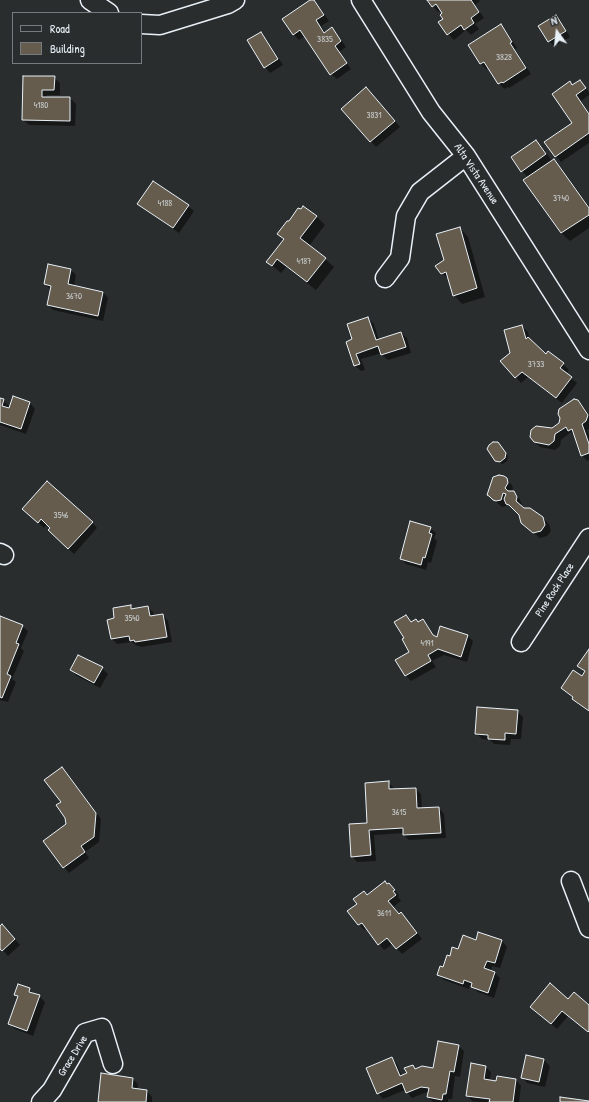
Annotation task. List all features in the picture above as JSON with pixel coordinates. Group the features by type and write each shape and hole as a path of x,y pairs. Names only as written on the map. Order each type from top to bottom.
{"street":[{"path":"90,0 108,12"},
{"path":"142,24 160,25 228,4 235,0"},
{"name":"Alta Vista Avenue","path":"361,0 431,112 466,156 589,350"},
{"path":"385,278 400,258 406,216 420,192 466,156"},
{"name":"Pine Rock Place","path":"521,642 589,538"},
{"path":"572,881 589,928"},
{"name":"Grace Drive","path":"41,1102 52,1090 85,1033 102,1028 113,1064"}],"building":[{"path":"310,0 314,0 324,15 316,20 324,33 332,27 341,41 335,46 347,63 330,75 300,30 293,35 282,19"},
{"path":"427,0 471,0 479,12 471,18 474,23 464,30 461,25 447,35 438,22 443,19 440,15 442,13 436,4 432,7"},
{"path":"556,15 566,31 548,42 538,26"},
{"path":"501,24 512,42 510,43 526,68 503,83 498,84 484,62 480,64 468,45"},
{"path":"261,32 278,59 264,68 247,40"},
{"path":"23,76 55,76 54,90 42,90 42,97 70,97 70,121 22,120"},
{"path":"580,80 586,88 576,95 589,114 589,133 555,157 544,142 572,123 552,94 570,81 572,85"},
{"path":"366,87 395,121 370,142 341,109"},
{"path":"536,140 546,154 521,172 511,157"},
{"path":"554,159 589,208 589,215 561,233 523,180"},
{"path":"153,181 189,205 173,228 137,204"},
{"path":"303,206 317,216 300,238 326,258 307,282 277,259 272,266 266,262 284,239 277,234 298,208 301,209"},
{"path":"460,227 477,288 453,296 446,272 441,274 435,266 444,260 436,234"},
{"path":"48,264 71,269 68,284 103,292 98,316 47,305 51,286 44,284"},
{"path":"368,317 376,340 401,332 406,347 381,355 378,346 356,354 360,364 354,366 346,342 352,339 347,324"},
{"path":"522,325 526,339 528,337 546,354 548,351 564,363 560,368 572,377 556,398 522,372 515,378 500,361 510,353 504,330"},
{"path":"13,396 30,402 21,429 0,422 0,398 4,399 2,406 9,408"},
{"path":"574,399 578,400 588,415 586,421 582,424 589,444 589,453 581,456 572,429 568,431 566,427 555,434 554,441 549,445 534,442 530,437 531,430 536,426 552,428 559,423 559,409"},
{"path":"493,442 498,442 506,453 505,458 500,462 495,461 487,449"},
{"path":"499,475 507,478 508,483 505,488 508,491 514,491 517,497 516,501 524,508 530,508 543,517 545,525 541,531 533,533 521,523 519,515 506,504 504,499 506,494 503,493 501,500 496,501 487,495 493,477"},
{"path":"47,481 93,522 68,549 48,530 50,528 41,519 38,523 22,509"},
{"path":"410,521 431,527 429,533 432,534 425,558 423,557 421,565 400,559"},
{"path":"131,605 131,609 148,606 150,616 163,614 167,637 135,642 134,640 130,641 129,636 111,639 107,620 114,618 113,608"},
{"path":"406,615 411,622 416,619 418,622 423,619 433,635 437,637 440,626 468,635 461,657 438,649 428,655 431,661 405,676 395,660 409,652 402,639 404,638 394,622"},
{"path":"0,616 23,625 16,643 19,644 7,674 11,676 2,698 0,697"},
{"path":"589,649 589,711 572,699 573,697 561,688 573,670 582,676 585,671 577,666"},
{"path":"78,655 103,667 94,683 70,670"},
{"path":"477,707 518,710 516,734 505,733 505,740 488,739 488,735 475,734"},
{"path":"62,767 96,813 94,837 81,846 85,852 63,868 43,841 66,824 65,818 56,805 61,802 44,780"},
{"path":"389,781 389,789 416,788 417,808 439,807 441,833 403,835 403,828 369,830 371,855 351,857 349,824 367,823 365,783"},
{"path":"385,881 395,890 393,891 396,895 388,901 399,914 401,912 417,933 396,949 387,938 378,945 362,923 358,925 347,911 357,904 353,899 364,891 367,895"},
{"path":"2,924 15,939 2,951 0,949 0,926"},
{"path":"478,932 502,940 495,963 487,961 484,968 495,972 488,993 471,987 472,983 464,980 463,984 437,975 440,966 443,967 447,955 450,956 452,947 458,949 463,935 476,940"},
{"path":"550,983 568,999 574,992 589,1005 588,1032 562,1011 551,1024 530,1007"},
{"path":"18,984 30,988 29,992 40,995 27,1031 8,1024 18,996 14,995"},
{"path":"438,1041 459,1045 454,1072 450,1071 446,1094 443,1094 442,1100 427,1097 429,1088 421,1087 406,1093 402,1083 377,1094 366,1068 392,1057 400,1076 407,1073 404,1068 413,1065 415,1069 422,1066 433,1068"},
{"path":"526,1055 544,1059 539,1082 521,1078"},
{"path":"471,1063 486,1066 484,1079 496,1081 497,1076 516,1079 513,1102 489,1102 490,1099 466,1096"},
{"path":"101,1073 133,1078 132,1088 147,1090 146,1102 98,1102"},
{"path":"560,1097 589,1101 589,1102 560,1102"}]}
